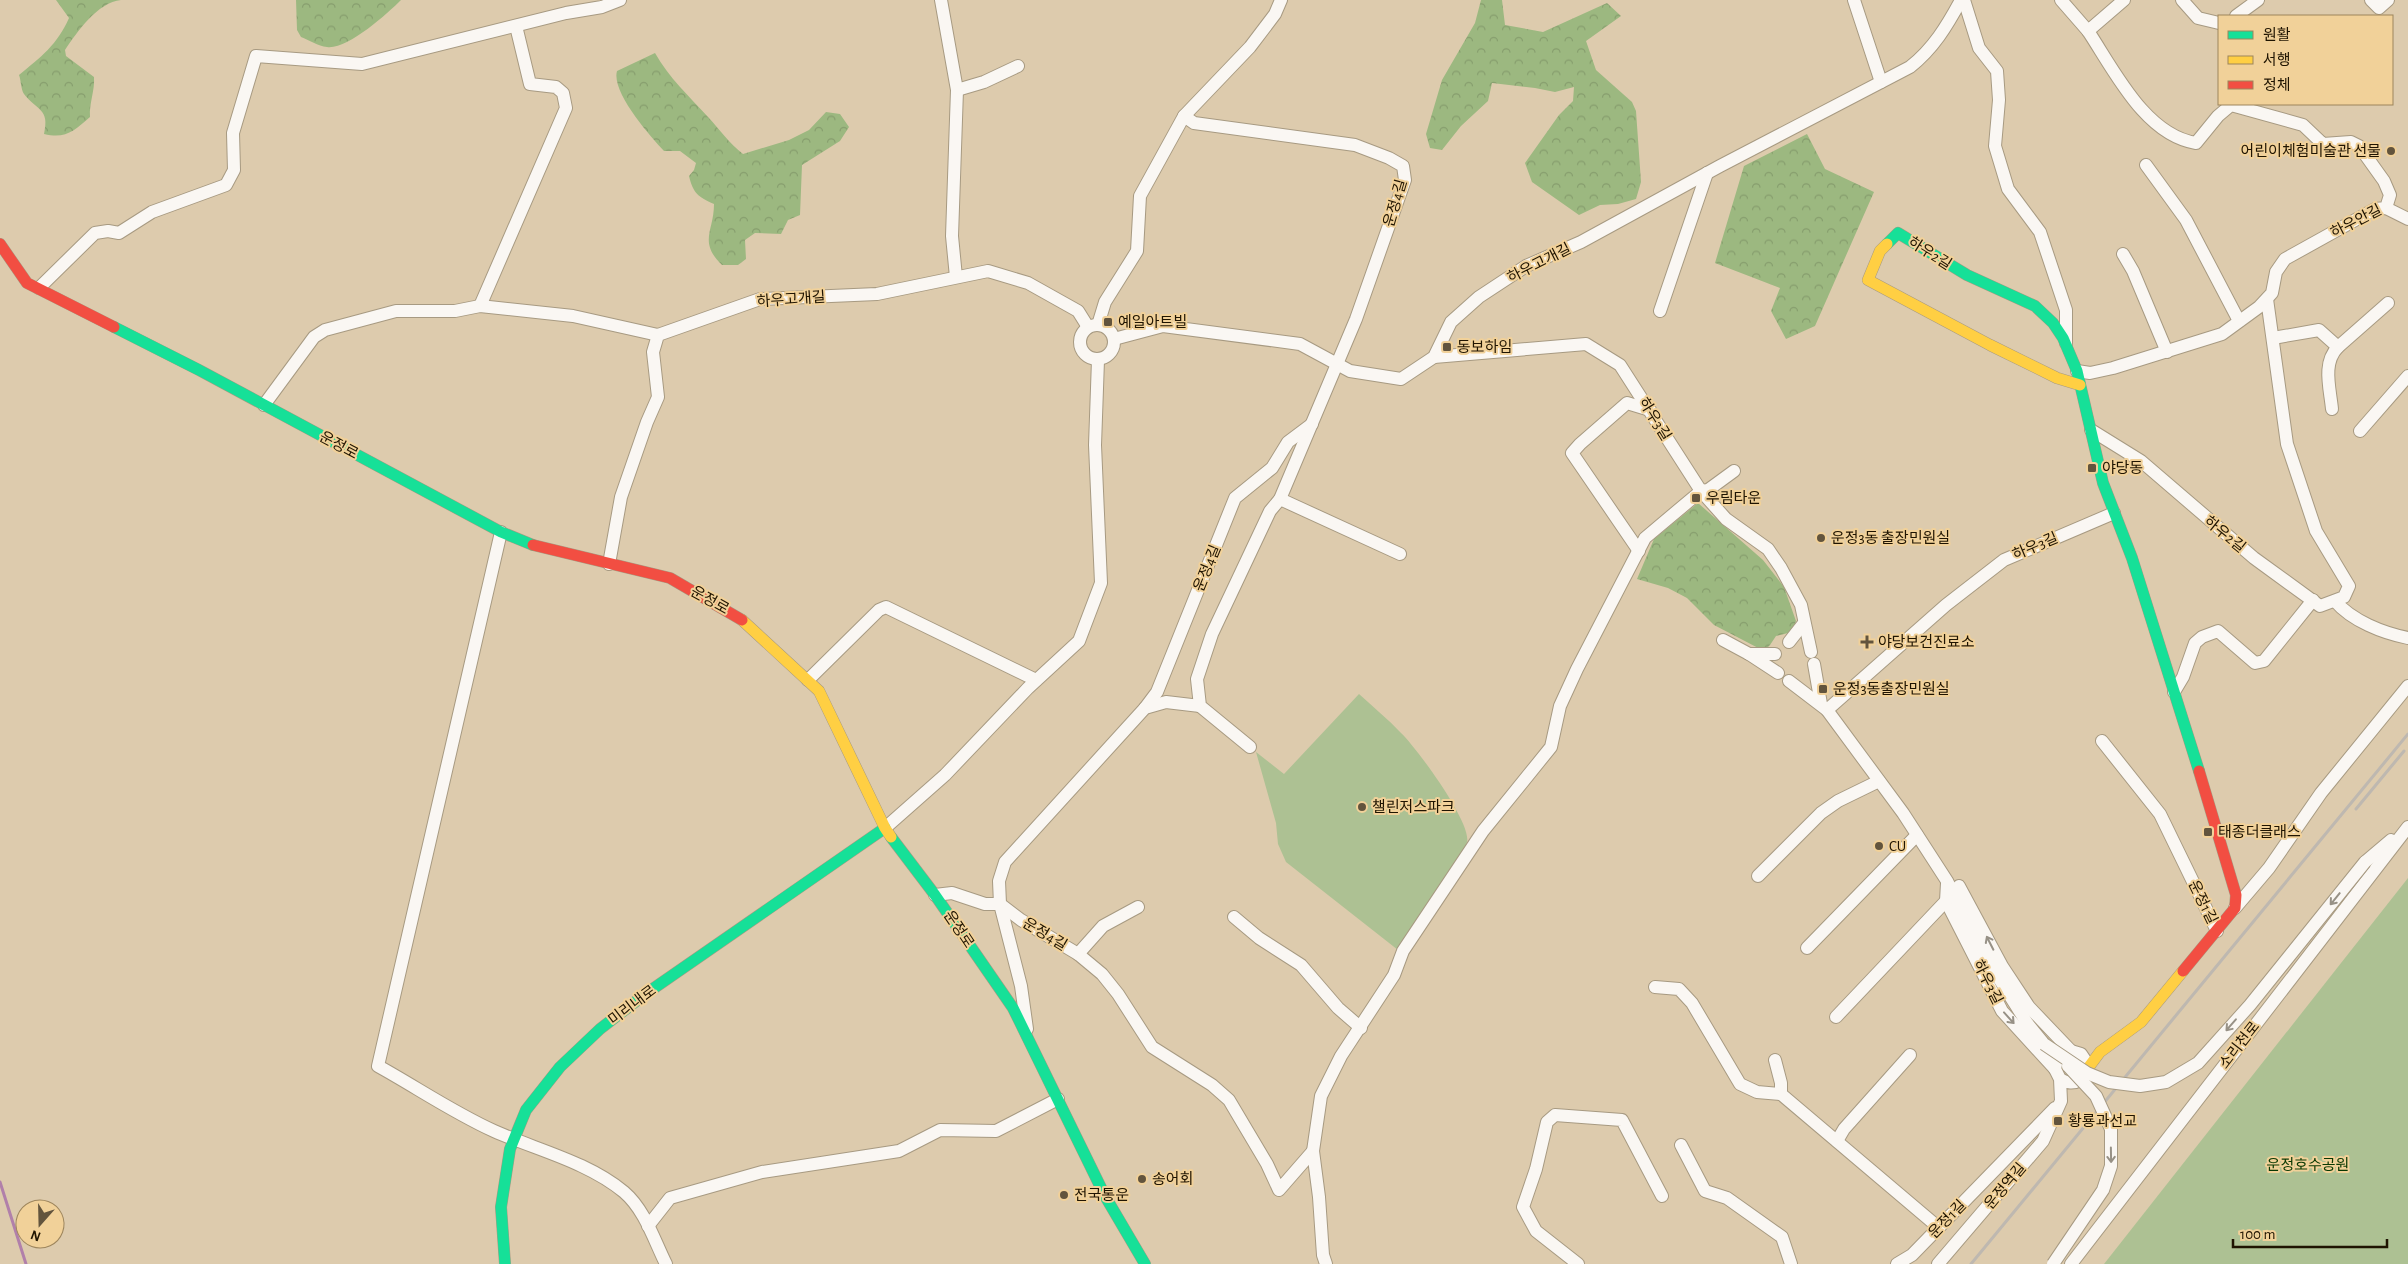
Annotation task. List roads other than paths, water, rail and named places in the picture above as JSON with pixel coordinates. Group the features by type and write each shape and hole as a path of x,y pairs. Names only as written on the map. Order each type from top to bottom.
{"street":[{"path":"39,288 95,233 108,231 120,233 152,212 226,185 234,170 233,133 256,56 362,64 602,7 620,0"},
{"path":"941,0 957,90 952,236 956,277"},
{"path":"1281,0 1275,14 1250,47 1184,116 1140,196 1137,251 1105,302 1093,326 1081,334 1079,343 1082,352 1089,358 1098,360 1107,357 1113,349 1114,339 1163,326 1300,344 1350,371 1401,379 1434,357"},
{"path":"1854,0 1881,82"},
{"path":"1962,0 1979,48 1997,71 2000,100 1995,146 2008,189 2040,232 2066,310 2066,343"},
{"name":"하우고개길","path":"1434,357 1451,322 1478,296 1526,266 1581,242 1707,173 1910,67 1935,44 1962,0"},
{"path":"2061,0 2088,31 2124,0"},
{"path":"2182,0 2198,18 2218,24"},
{"path":"2237,15 2258,0"},
{"path":"2371,0 2379,8 2388,0"},
{"path":"480,306 566,108 563,93 556,87 530,84 516,26"},
{"name":"하우안길","path":"2088,31 2139,108 2166,130 2186,141 2196,143 2218,116 2231,105 2303,125 2323,144 2350,142 2359,146 2384,181 2390,195 2386,208 2375,209 2285,259 2276,272 2272,293 2267,299 2288,444 2316,531 2349,586 2344,597 2335,600"},
{"path":"957,90 984,82 1018,66"},
{"name":"운정4길","path":"1184,116 1194,123 1355,145 1390,158 1403,166 1405,180 1338,364 1280,499 1270,511 1212,634 1197,679 1200,706"},
{"path":"2146,165 2186,220 2239,321"},
{"path":"1660,311 1707,173"},
{"path":"2386,208 2408,219"},
{"name":"하우2길","path":"2080,385 2058,378 1990,345 1868,280 1880,251 1898,233 1944,262 1991,287 2039,308 2061,330 2077,371 2103,484 2132,558 2236,895 2235,908"},
{"name":"운정로","path":"0,244 27,282 264,404 501,532 542,549 670,578 737,615 819,690 884,828 935,895 1013,1008 1106,1196 1145,1264"},
{"path":"2123,254 2133,271 2167,352"},
{"name":"하우고개길","path":"658,335 760,299 878,294 988,270 1028,283 1078,311 1093,326 1111,332 1114,339"},
{"path":"2077,371 2090,373 2167,352 2222,334 2267,299"},
{"path":"2332,409 2328,372 2331,354 2388,304"},
{"path":"264,404 314,337 325,330 396,311 455,311 480,306 573,316 658,335 653,352 658,397 620,497 609,564"},
{"path":"2273,338 2319,330 2338,347"},
{"name":"하우3길","path":"1434,357 1586,344 1620,365 1701,491 1726,518 1768,549 1793,587 1801,605 1824,707"},
{"path":"884,828 945,775 1036,680 1079,641 1102,583 1096,445 1098,360"},
{"path":"2360,431 2408,376"},
{"path":"1639,551 1572,453 1627,403 1650,410"},
{"name":"운정4길","path":"1028,1038 1021,986 1000,904 999,881 1005,862 1146,708 1156,692 1235,498 1272,468 1288,442 1312,424"},
{"name":"하우2길","path":"2090,430 2141,461 2254,558 2313,600"},
{"path":"1326,1264 1323,1256 1319,1197 1313,1151 1321,1096 1341,1056 1394,975 1403,951 1483,831 1551,747 1560,706 1644,538 1701,491 1708,490 1734,470"},
{"path":"1280,499 1400,554"},
{"name":"하우3길","path":"1824,707 1946,605 2004,560 2114,513"},
{"path":"501,532 378,1066 492,1130 576,1165 612,1184 625,1193 636,1205 666,1264"},
{"path":"2174,692 2183,676 2195,643 2202,637 2218,631 2255,663 2264,661 2313,600 2320,606 2335,600 2340,607 2374,628 2408,638"},
{"path":"808,680 879,610 886,608 1036,680"},
{"path":"1789,642 1804,622"},
{"path":"1723,640 1778,673"},
{"path":"1749,654 1775,654"},
{"name":"하우3길","path":"1789,681 1824,707 1879,781 1947,881 1958,886 2002,966 2029,1008 2076,1053"},
{"path":"2217,931 2269,868 2322,793 2408,686"},
{"path":"1146,708 1166,702 1200,706 1250,747"},
{"name":"운정1길","path":"2088,1068 2100,1052 2141,1022 2217,931 2160,814 2102,741"},
{"path":"1758,876 1821,812 1879,781"},
{"path":"2044,1044 2088,1072 2110,1082 2140,1086 2166,1082 2198,1063 2250,1005 2365,862 2408,826"},
{"name":"소리천로","path":"2071,1264 2408,826"},
{"name":"미리내로","path":"505,1264 500,1239 501,1187 514,1139 525,1112 556,1070 590,1037 645,994 884,828"},
{"path":"1807,948 1917,835"},
{"path":"1947,881 1983,953 2027,1023 2044,1044 2096,1096 2111,1129 2111,1166 2103,1190 2054,1264"},
{"name":"하우3길","path":"1947,881 1946,901 2002,1011 2058,1074"},
{"name":"운정4길","path":"935,895 952,893 985,904 1000,904 1021,920 1078,954 1103,926 1138,907"},
{"path":"1836,1017 1946,901"},
{"path":"1234,917 1259,938 1300,965 1338,1008 1360,1028"},
{"path":"1078,954 1102,974 1118,994 1152,1047 1212,1085 1229,1100 1267,1164 1279,1190 1313,1151"},
{"path":"1655,987 1679,989 1692,1004 1740,1084 1757,1092 1780,1094 1938,1227"},
{"path":"2061,1101 2058,1058 2066,1052 2100,1052"},
{"path":"2058,1074 2065,1082 2076,1083 2084,1077 2088,1068 2085,1058 2076,1053"},
{"path":"1837,1141 1844,1129 1910,1055"},
{"path":"1775,1060 1781,1083 1780,1094"},
{"name":"운정1길","path":"1897,1264 1912,1255 2061,1101 2076,1083"},
{"path":"648,1226 670,1198 762,1172 899,1150 940,1130 996,1131 1058,1100"},
{"name":"운정역길","path":"1938,1264 2043,1141 2061,1101"},
{"path":"1578,1264 1536,1231 1523,1207 1536,1169 1547,1122 1555,1115 1622,1120 1662,1196"},
{"path":"1681,1144 1705,1191 1727,1198 1782,1237 1792,1264"}],"waterway":[{"path":"0,1182 26,1264"}],"railway":[{"path":"1971,1264 2408,734"},
{"path":"2356,809 2404,751"}],"place":[{"name":"어린이체험미술관 선물","path":"2391,151"},
{"name":"예일아트빌","path":"1108,322"},
{"name":"동보하임","path":"1447,347"},
{"name":"야당동","path":"2092,468"},
{"name":"우림타운","path":"1696,498"},
{"name":"운정3동 출장민원실","path":"1821,538"},
{"name":"야당보건진료소","path":"1867,642"},
{"name":"운정3동출장민원실","path":"1823,689"},
{"name":"챌린저스파크","path":"1362,807"},
{"name":"태종더클래스","path":"2208,832"},
{"name":"CU","path":"1879,846"},
{"name":"황룡과선교","path":"2058,1121"},
{"name":"송어회","path":"1142,1179"},
{"name":"전국통운","path":"1064,1195"}],"park label":[{"name":"운정호수공원","path":"2308,1165"}]}
